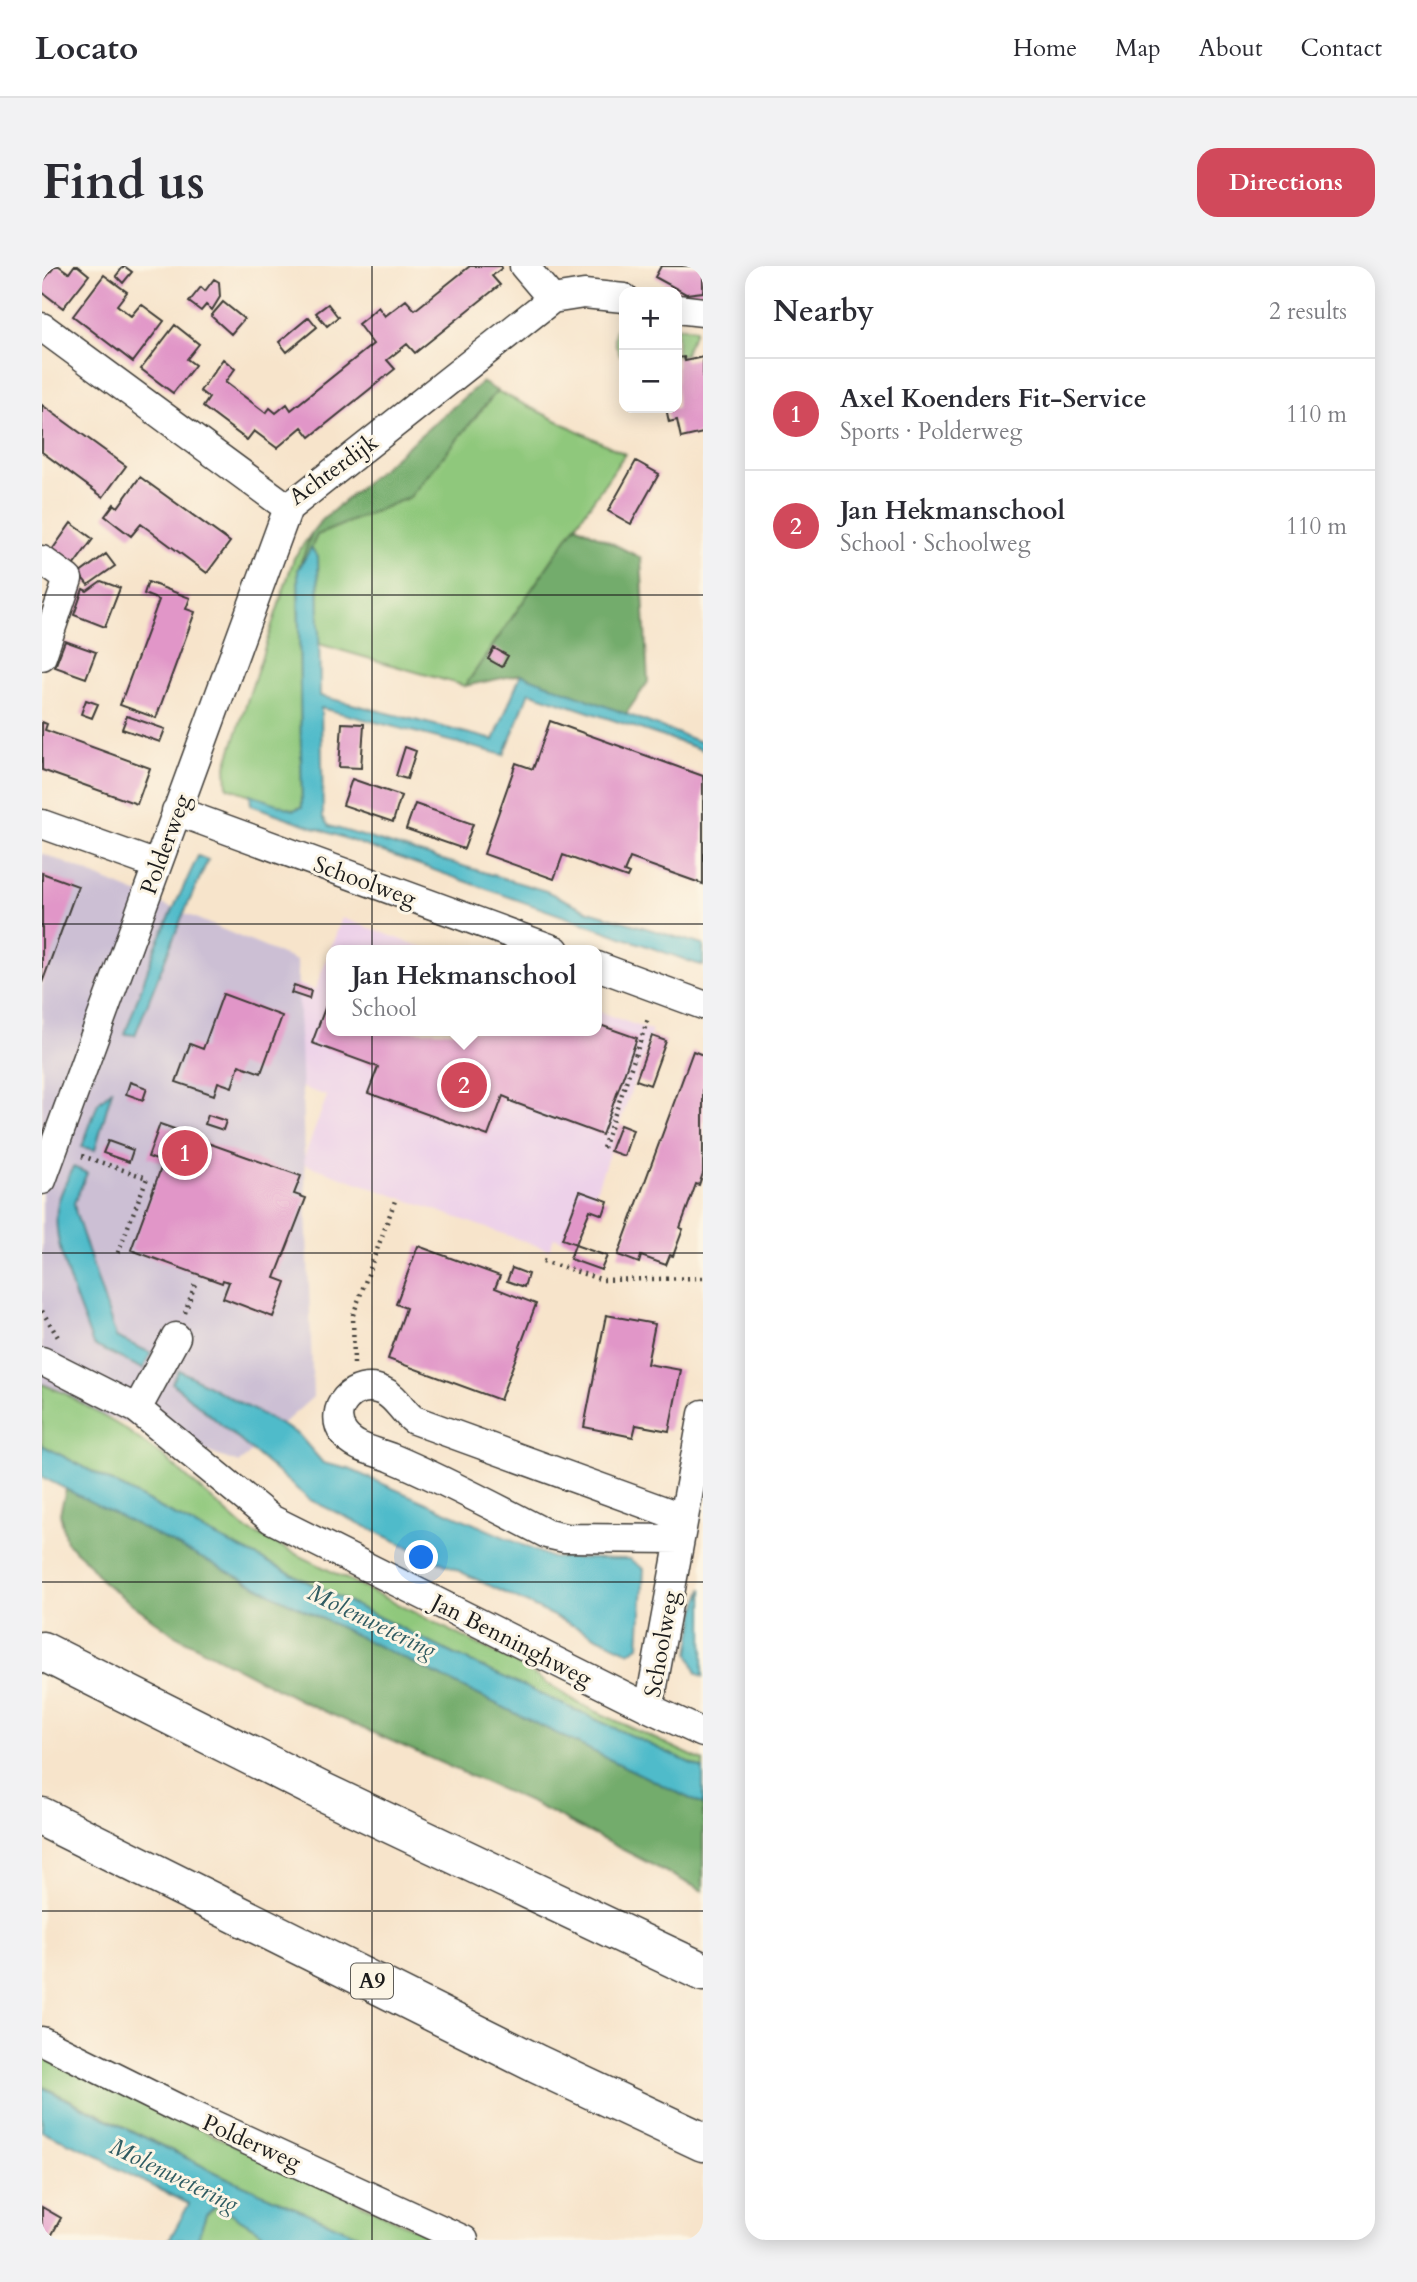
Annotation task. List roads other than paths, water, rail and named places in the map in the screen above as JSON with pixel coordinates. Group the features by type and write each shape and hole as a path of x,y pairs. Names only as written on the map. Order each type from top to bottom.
{"highway":[{"path":"42,1651 323,1792 703,1972"},
{"name":"A9","path":"42,1817 537,2064 703,2142"}],"street":[{"path":"524,266 552,299 584,294 619,298"},
{"name":"Achterdijk","path":"42,327 288,508 552,299"},
{"path":"682,310 703,312"},
{"name":"Polderweg","path":"42,1180 288,508"},
{"path":"42,560 68,579 42,656"},
{"name":"Schoolweg","path":"176,811 541,945"},
{"path":"42,824 157,866"},
{"path":"602,968 703,1005"},
{"path":"137,1409 176,1337"},
{"name":"Jan Benninghweg","path":"42,1361 137,1409 271,1519 703,1733"},
{"path":"372,1387 387,1392 405,1415 414,1420 682,1528 565,1538 547,1534 391,1457 357,1446 345,1435 340,1425 339,1413 343,1403 355,1389 372,1387"},
{"name":"Schoolweg","path":"649,1708 703,1414"},
{"name":"Polderweg","path":"42,2041 177,2108 464,2240"}],"water":[{"path":"311,548 318,557 320,696 494,740 521,674 703,743 703,750 529,692 504,755 321,708 323,817 329,826 546,891 589,911 703,945 703,966 251,805 250,794 293,810 302,807 298,570"},
{"path":"198,856 208,860 135,1035 125,1034 156,946"},
{"path":"112,1090 95,1150 82,1147 98,1103"},
{"path":"73,1167 87,1173 74,1203 116,1337 151,1353 143,1369 93,1345 74,1293 62,1255 56,1219 59,1198"},
{"path":"179,1370 298,1434 323,1463 349,1469 552,1558 629,1559 644,1569 639,1646 629,1652 310,1500 172,1383"},
{"name":"Molenwetering","path":"42,1445 187,1522 445,1650 703,1769 703,1805 280,1598 42,1477"},
{"path":"703,1588 703,1677 697,1673 689,1653"},
{"name":"Molenwetering","path":"42,2087 225,2177 368,2240 274,2240 217,2205 206,2215 197,2240 169,2240 189,2204 112,2166 100,2156 42,2131"}],"place":[{"name":"Jan Hekmanschool","path":"464,1085"},
{"name":"Axel Koenders Fit-Service","path":"185,1153"}]}
